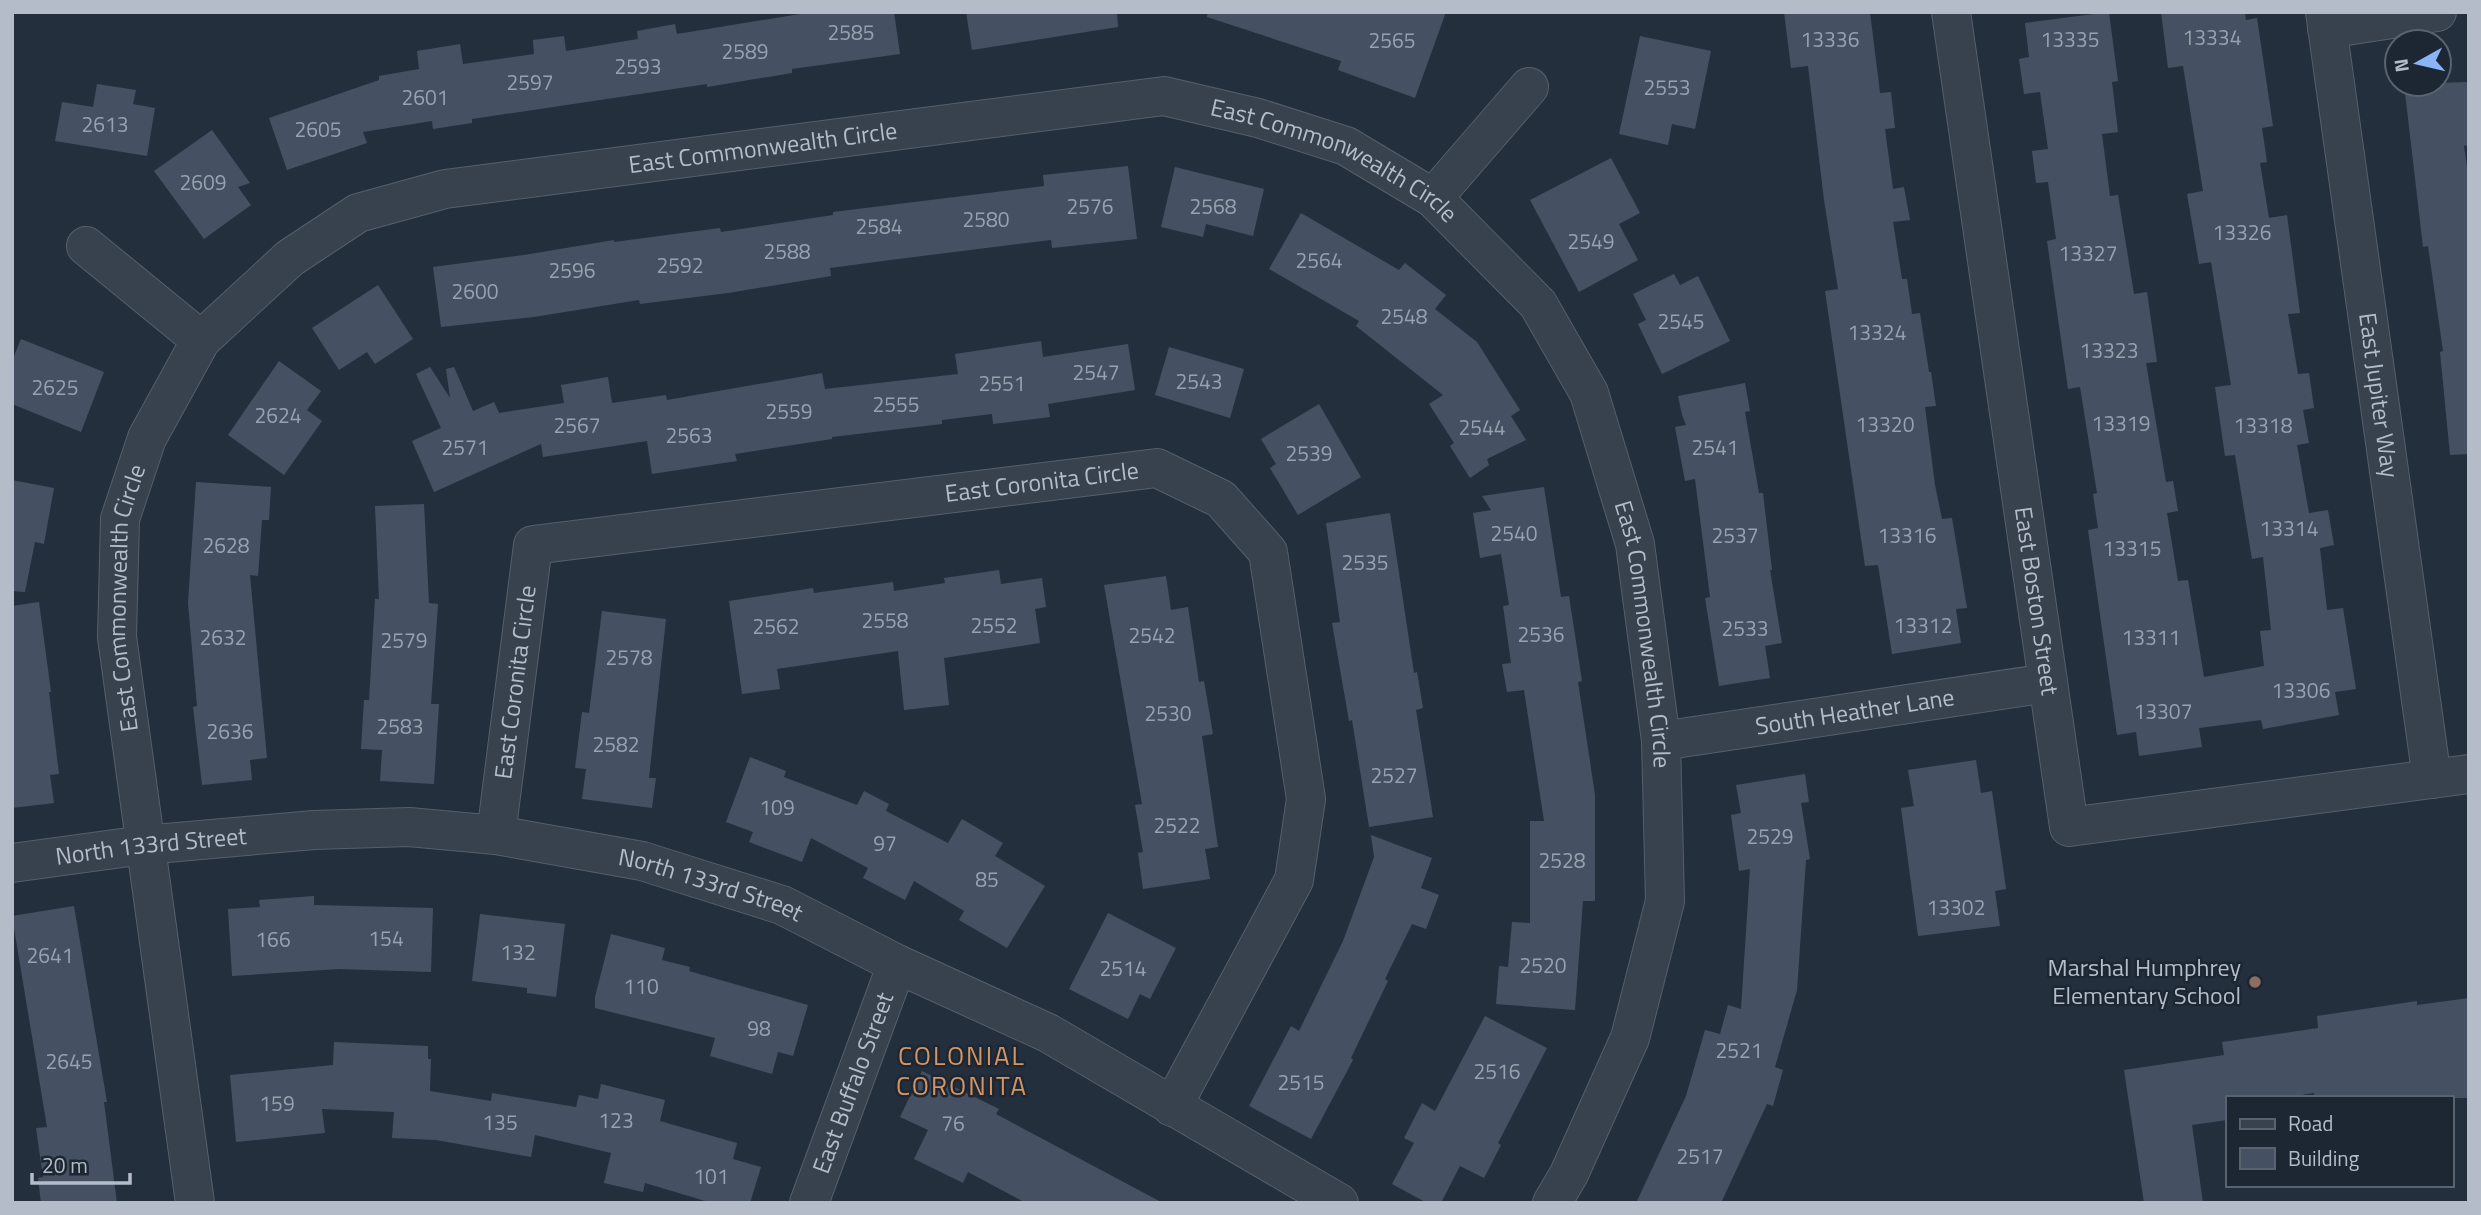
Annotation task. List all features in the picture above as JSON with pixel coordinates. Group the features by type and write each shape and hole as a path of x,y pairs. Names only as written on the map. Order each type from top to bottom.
{"street":[{"name":"East Boston Street","path":"1951,12 2069,827 2450,777"},
{"path":"2326,21 2437,12"},
{"name":"East Jupiter Way","path":"2326,21 2450,777"},
{"path":"1433,198 1530,87"},
{"name":"East Commonwealth Circle","path":"195,1203 117,637 120,519 147,438 201,340 290,258 358,213 445,189 1164,96 1258,118 1346,146 1433,198 1538,304 1589,393 1635,544 1661,741 1665,901 1630,1038 1569,1174 1552,1203"},
{"path":"86,246 201,340"},
{"name":"East Coronita Circle","path":"496,835 533,545 1157,468 1221,499 1268,552 1306,799 1294,880 1172,1107"},
{"name":"South Heather Lane","path":"1661,741 2048,683"},
{"name":"North 133rd Street","path":"12,863 144,845 314,830 409,827 496,835 642,861 782,905 897,964 1048,1033 1339,1203"},
{"name":"East Buffalo Street","path":"809,1203 897,964"}],"building":[{"path":"812,12 894,12 900,54 792,69 792,73 707,87 707,84 472,119 472,123 433,129 432,121 363,132 367,143 287,170 269,118 379,80 379,76 419,69 417,51 460,44 463,64 534,54 533,40 564,36 566,51 638,39 637,31 675,24 677,34"},
{"path":"966,12 1117,12 1118,27 972,50"},
{"path":"1208,12 1446,12 1415,98 1338,70 1341,61 1207,17"},
{"path":"1784,12 1870,12 1880,93 1891,92 1895,128 1885,129 1893,189 1904,187 1910,220 1893,222 1902,279 1907,279 1912,314 1920,313 1936,406 1925,407 1935,485 1942,519 1952,518 1967,608 1956,609 1961,643 1892,654 1878,565 1865,566 1825,291 1838,289 1808,66 1791,68"},
{"path":"2109,12 2118,81 2112,82 2118,132 2102,134 2110,196 2118,195 2134,294 2147,292 2157,362 2146,363 2166,482 2173,481 2178,511 2167,513 2178,581 2188,580 2204,677 2264,666 2260,631 2271,630 2263,557 2252,559 2235,455 2225,456 2215,387 2231,385 2211,262 2199,264 2187,194 2203,191 2183,66 2168,68 2161,12 2245,12 2246,20 2257,18 2273,126 2262,128 2267,162 2260,163 2269,218 2287,215 2300,313 2288,314 2298,374 2309,373 2314,408 2303,410 2309,443 2297,445 2309,513 2328,510 2334,545 2320,548 2327,610 2343,608 2356,689 2335,692 2339,715 2263,729 2261,720 2199,728 2202,747 2139,756 2136,732 2117,735 2088,530 2098,528 2093,494 2097,493 2080,387 2068,389 2047,241 2056,239 2048,182 2036,183 2032,151 2048,149 2040,92 2024,94 2019,59 2029,57 2025,23"},
{"path":"1640,36 1711,51 1695,129 1672,124 1668,145 1619,134"},
{"path":"2453,82 2469,82 2469,145 2464,146 2469,181 2469,454 2450,455 2440,352 2443,351 2428,246 2423,247 2406,98 2453,98"},
{"path":"97,84 136,90 133,104 155,108 147,156 55,141 62,102 93,107"},
{"path":"212,130 250,183 238,187 251,205 204,239 154,171"},
{"path":"1611,158 1640,213 1619,224 1638,260 1579,292 1530,200"},
{"path":"1128,166 1137,239 1052,248 1051,240 898,259 830,268 831,276 728,293 640,304 639,300 534,317 441,327 433,267 614,240 720,228 721,232 833,215 833,212 1044,186 1043,175"},
{"path":"1175,167 1264,189 1253,236 1206,224 1203,237 1161,227"},
{"path":"1301,213 1399,270 1405,263 1446,295 1435,309 1477,342 1520,410 1511,416 1526,440 1487,459 1489,465 1470,478 1450,446 1454,443 1429,404 1443,395 1356,326 1359,321 1269,269"},
{"path":"1674,274 1680,285 1698,276 1730,341 1662,374 1638,324 1646,320 1633,294"},
{"path":"378,285 413,339 375,364 367,352 339,370 312,328"},
{"path":"21,339 104,372 81,432 12,404 12,361"},
{"path":"1041,341 1043,357 1128,344 1135,390 1048,404 1050,417 993,424 992,414 942,420 942,424 832,437 735,454 737,461 652,474 647,441 543,457 541,444 434,492 412,441 441,428 416,374 430,367 450,398 446,369 454,367 473,411 494,402 499,413 564,403 561,385 608,377 612,403 666,395 667,400 822,373 825,389 958,374 955,354"},
{"path":"1169,347 1244,369 1230,418 1155,395"},
{"path":"279,361 321,391 307,410 322,421 284,475 228,435"},
{"path":"1745,383 1750,411 1745,412 1759,493 1763,493 1770,570 1782,643 1765,646 1770,678 1719,686 1705,598 1710,597 1695,479 1685,481 1675,427 1686,425 1678,396"},
{"path":"1319,404 1361,477 1298,515 1270,468 1276,464 1261,439"},
{"path":"12,480 54,488 44,544 35,542 25,592 12,591"},
{"path":"196,482 271,487 269,520 262,520 258,576 250,575 267,758 250,760 252,780 202,785 193,707 197,706 188,603"},
{"path":"1544,487 1561,597 1569,596 1582,681 1578,682 1595,795 1595,901 1583,901 1575,1010 1496,1004 1499,966 1508,967 1512,922 1530,923 1530,821 1544,821 1524,690 1507,692 1502,664 1511,663 1503,606 1509,605 1501,554 1480,558 1473,513 1491,510 1482,496"},
{"path":"424,504 429,603 438,604 431,704 439,704 434,784 380,781 382,750 361,749 364,700 369,700 375,599 379,599 375,506"},
{"path":"1390,513 1414,673 1417,672 1423,708 1416,710 1433,817 1369,827 1352,720 1349,721 1332,623 1340,622 1326,523"},
{"path":"999,570 1001,584 1042,578 1046,607 1035,609 1040,643 944,658 949,705 904,710 898,651 777,669 780,689 742,694 729,601 813,588 814,593 893,582 894,591 945,583 944,578"},
{"path":"1166,576 1171,610 1188,607 1199,682 1204,681 1213,734 1202,736 1218,847 1205,849 1210,879 1143,889 1138,853 1143,852 1135,805 1142,804 1104,585"},
{"path":"39,602 59,774 50,775 54,803 12,808 12,606"},
{"path":"602,611 666,619 649,778 656,778 652,808 582,799 586,769 575,768 582,712 589,713"},
{"path":"750,757 786,771 784,777 857,805 864,791 889,804 886,811 948,843 962,819 1003,843 995,856 1045,886 1007,948 959,920 964,911 914,881 905,900 863,878 868,868 811,838 802,862 749,842 753,832 726,822"},
{"path":"1976,760 1981,793 1992,791 2003,867 2006,889 1995,891 2000,926 1918,936 1901,808 1914,806 1908,770"},
{"path":"1805,774 1809,802 1801,803 1810,859 1806,860 1797,990 1775,1067 1783,1070 1773,1106 1767,1104 1721,1203 1636,1203 1686,1096 1705,1030 1720,1034 1728,1005 1741,1009 1750,869 1739,871 1731,815 1741,813 1736,785"},
{"path":"1371,835 1432,858 1421,888 1439,895 1426,929 1412,924 1385,979 1388,981 1351,1058 1353,1060 1311,1139 1249,1106 1291,1026 1299,1031 1343,941 1374,857"},
{"path":"314,896 314,905 433,908 431,972 339,969 232,976 228,909 260,907 259,900"},
{"path":"74,906 107,1102 104,1102 117,1203 41,1203 38,1178 43,1177 36,1128 47,1127 12,916"},
{"path":"1108,913 1176,948 1150,999 1140,994 1128,1019 1069,989"},
{"path":"480,914 565,924 556,997 527,993 527,988 472,981"},
{"path":"611,934 665,948 662,960 690,967 689,971 808,1005 793,1056 778,1052 772,1074 710,1056 715,1038 595,1008 595,997"},
{"path":"2469,998 2469,1098 2314,1096 2314,1093 2295,1096 2226,1096 2226,1120 2192,1125 2203,1203 2144,1203 2124,1070 2224,1055 2222,1042 2318,1028 2317,1016 2417,1001 2417,1005"},
{"path":"1485,1016 1547,1048 1498,1143 1501,1145 1484,1178 1460,1166 1441,1203 1427,1203 1392,1184 1414,1143 1404,1138 1422,1103 1435,1111"},
{"path":"334,1042 428,1046 428,1059 431,1059 430,1091 491,1101 492,1093 576,1107 579,1095 598,1099 601,1084 665,1100 660,1121 737,1143 733,1159 761,1167 750,1203 712,1203 645,1183 643,1192 604,1183 611,1153 535,1135 531,1157 436,1140 392,1138 394,1112 322,1109 325,1133 236,1142 230,1075 333,1065"},
{"path":"922,1071 999,1109 996,1114 1163,1203 1026,1203 968,1172 963,1183 914,1159 928,1130 900,1117"}],"place":[{"name":"Marshal Humphrey Elementary School","path":"2255,982"}],"district":[{"name":"COLONIAL CORONITA","path":"962,1071"}]}
